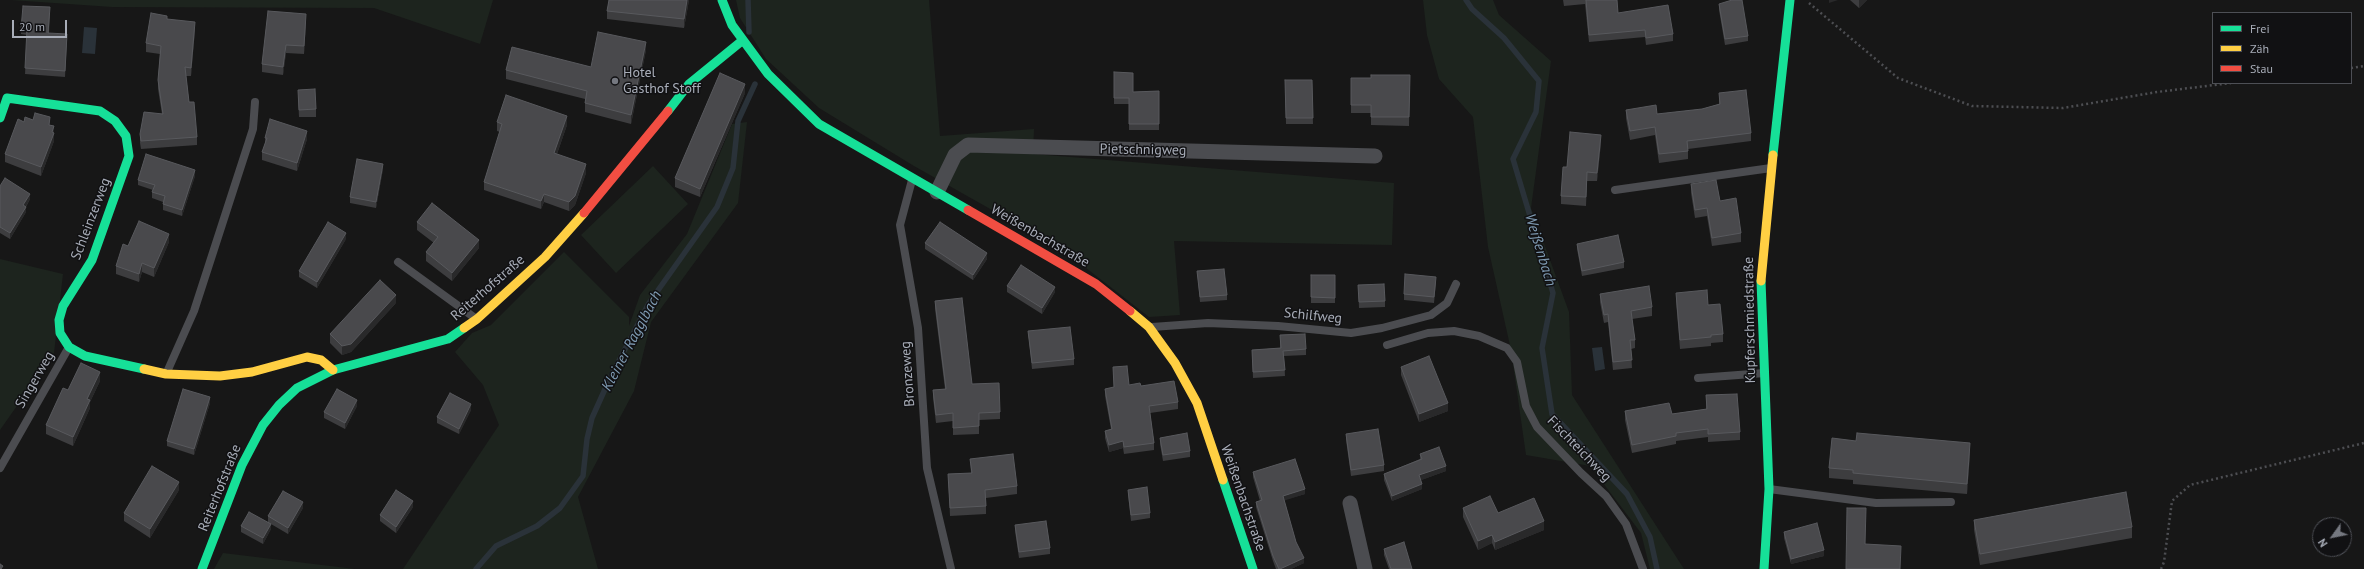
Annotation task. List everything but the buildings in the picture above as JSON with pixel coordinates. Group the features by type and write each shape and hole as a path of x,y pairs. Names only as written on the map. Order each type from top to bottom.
{"street":[{"name":"Weißenbachstraße","path":"722,0 732,25 768,74 820,124 1096,284 1149,327 1175,363 1197,403 1253,569"},
{"name":"Kupferschmiedstraße","path":"1764,569 1769,489 1761,272 1790,0"},
{"name":"Reiterhofstraße","path":"202,569 242,464 263,425 297,388 333,370 448,339 477,319 545,257 613,180 688,84 743,40"},
{"name":"Schleinzerweg","path":"0,118 7,98 100,111 115,121 126,136 129,156 92,260 63,306 59,320 60,333 69,348"},
{"name":"Pietschnigweg","path":"937,192 955,155 968,146 1375,156"},
{"path":"69,348 85,356 166,374 220,376 252,372 307,357 321,360 333,370"},
{"path":"1350,503 1365,569"}],"lane":[{"path":"166,374 194,311 253,129 254,102"},
{"path":"1615,190 1772,168"},
{"name":"Bronzeweg","path":"913,178 900,224 918,328 926,468 951,569"},
{"path":"398,262 477,319"},
{"name":"Schilfweg","path":"1149,327 1208,323 1278,326 1351,333 1382,328 1431,315 1447,303 1456,284"},
{"name":"Fischteichweg","path":"1387,345 1428,333 1454,331 1479,336 1507,348 1517,362 1526,406 1537,427 1581,473 1606,496 1626,524 1643,569"},
{"name":"Singerweg","path":"0,468 69,348"},
{"path":"1698,378 1765,373"},
{"path":"1769,489 1876,503 1952,502"}],"path":[{"path":"1806,0 1898,78 1972,106 2063,108 2157,92 2223,84"},
{"path":"2352,68 2364,66"},
{"path":"2161,569 2164,562 2172,501 2190,485 2364,443"}],"shaded area":[{"path":"11,0 493,0 480,44 374,8 112,7"},
{"path":"736,0 929,0 940,136 1034,129 1033,154 1394,183 1392,245 1174,241 1180,315 1149,317 1063,250 914,166 819,108 766,59 740,18"},
{"path":"1423,0 1493,0 1499,15 1551,61 1531,208 1569,312 1572,395 1684,569 1650,569 1641,533 1590,466 1526,455 1511,350 1488,247 1473,117 1439,79 1427,35"},
{"path":"84,27 97,28 95,54 82,53"},
{"path":"747,122 738,203 651,322 634,391 578,497 598,569 403,569 499,425 483,385 455,352 472,333 491,325 564,252 629,317 629,326 640,295 687,234 732,124"},
{"path":"653,166 688,204 616,273 581,235"},
{"path":"0,259 63,274 54,353 0,430"},
{"path":"1602,347 1605,369 1595,371 1592,348"},
{"path":"223,553 355,569 214,569"}],"waterway":[{"name":"Kleiner Ragglbach","path":"748,0 749,32"},
{"name":"Weißenbach","path":"1466,0 1472,9 1504,38 1539,81 1536,112 1513,159 1553,293 1542,348 1552,414 1627,494 1650,537 1657,569"},
{"name":"Kleiner Ragglbach","path":"476,569 496,546 537,526 560,508 583,476 587,439 592,418 610,378 649,303 717,207 733,168 738,121 755,84"}],"traffic: fast":[{"path":"722,0 732,25 768,74 819,124 968,210"},
{"path":"1773,155 1790,0"},
{"path":"668,111 689,84 743,40"},
{"path":"0,118 7,98 100,111 115,121 126,136 129,156 92,260 63,306 59,320 60,333 69,347 85,356 144,369"},
{"path":"1761,281 1769,489 1764,569"},
{"path":"202,569 242,465 263,425 279,405 297,388 333,370 448,339 464,328"},
{"path":"1223,480 1253,569"}],"traffic: slow":[{"path":"1761,281 1773,155"},
{"path":"464,328 477,319 545,257 584,213"},
{"path":"1130,311 1149,327 1175,363 1197,403 1223,480"},
{"path":"144,369 166,374 220,376 252,372 307,357 321,360 333,370"}],"traffic: jam":[{"path":"584,213 668,111"},
{"path":"968,210 1096,284 1130,311"}],"place":[{"name":"Hotel Gasthof Stoff","path":"615,81"}]}
